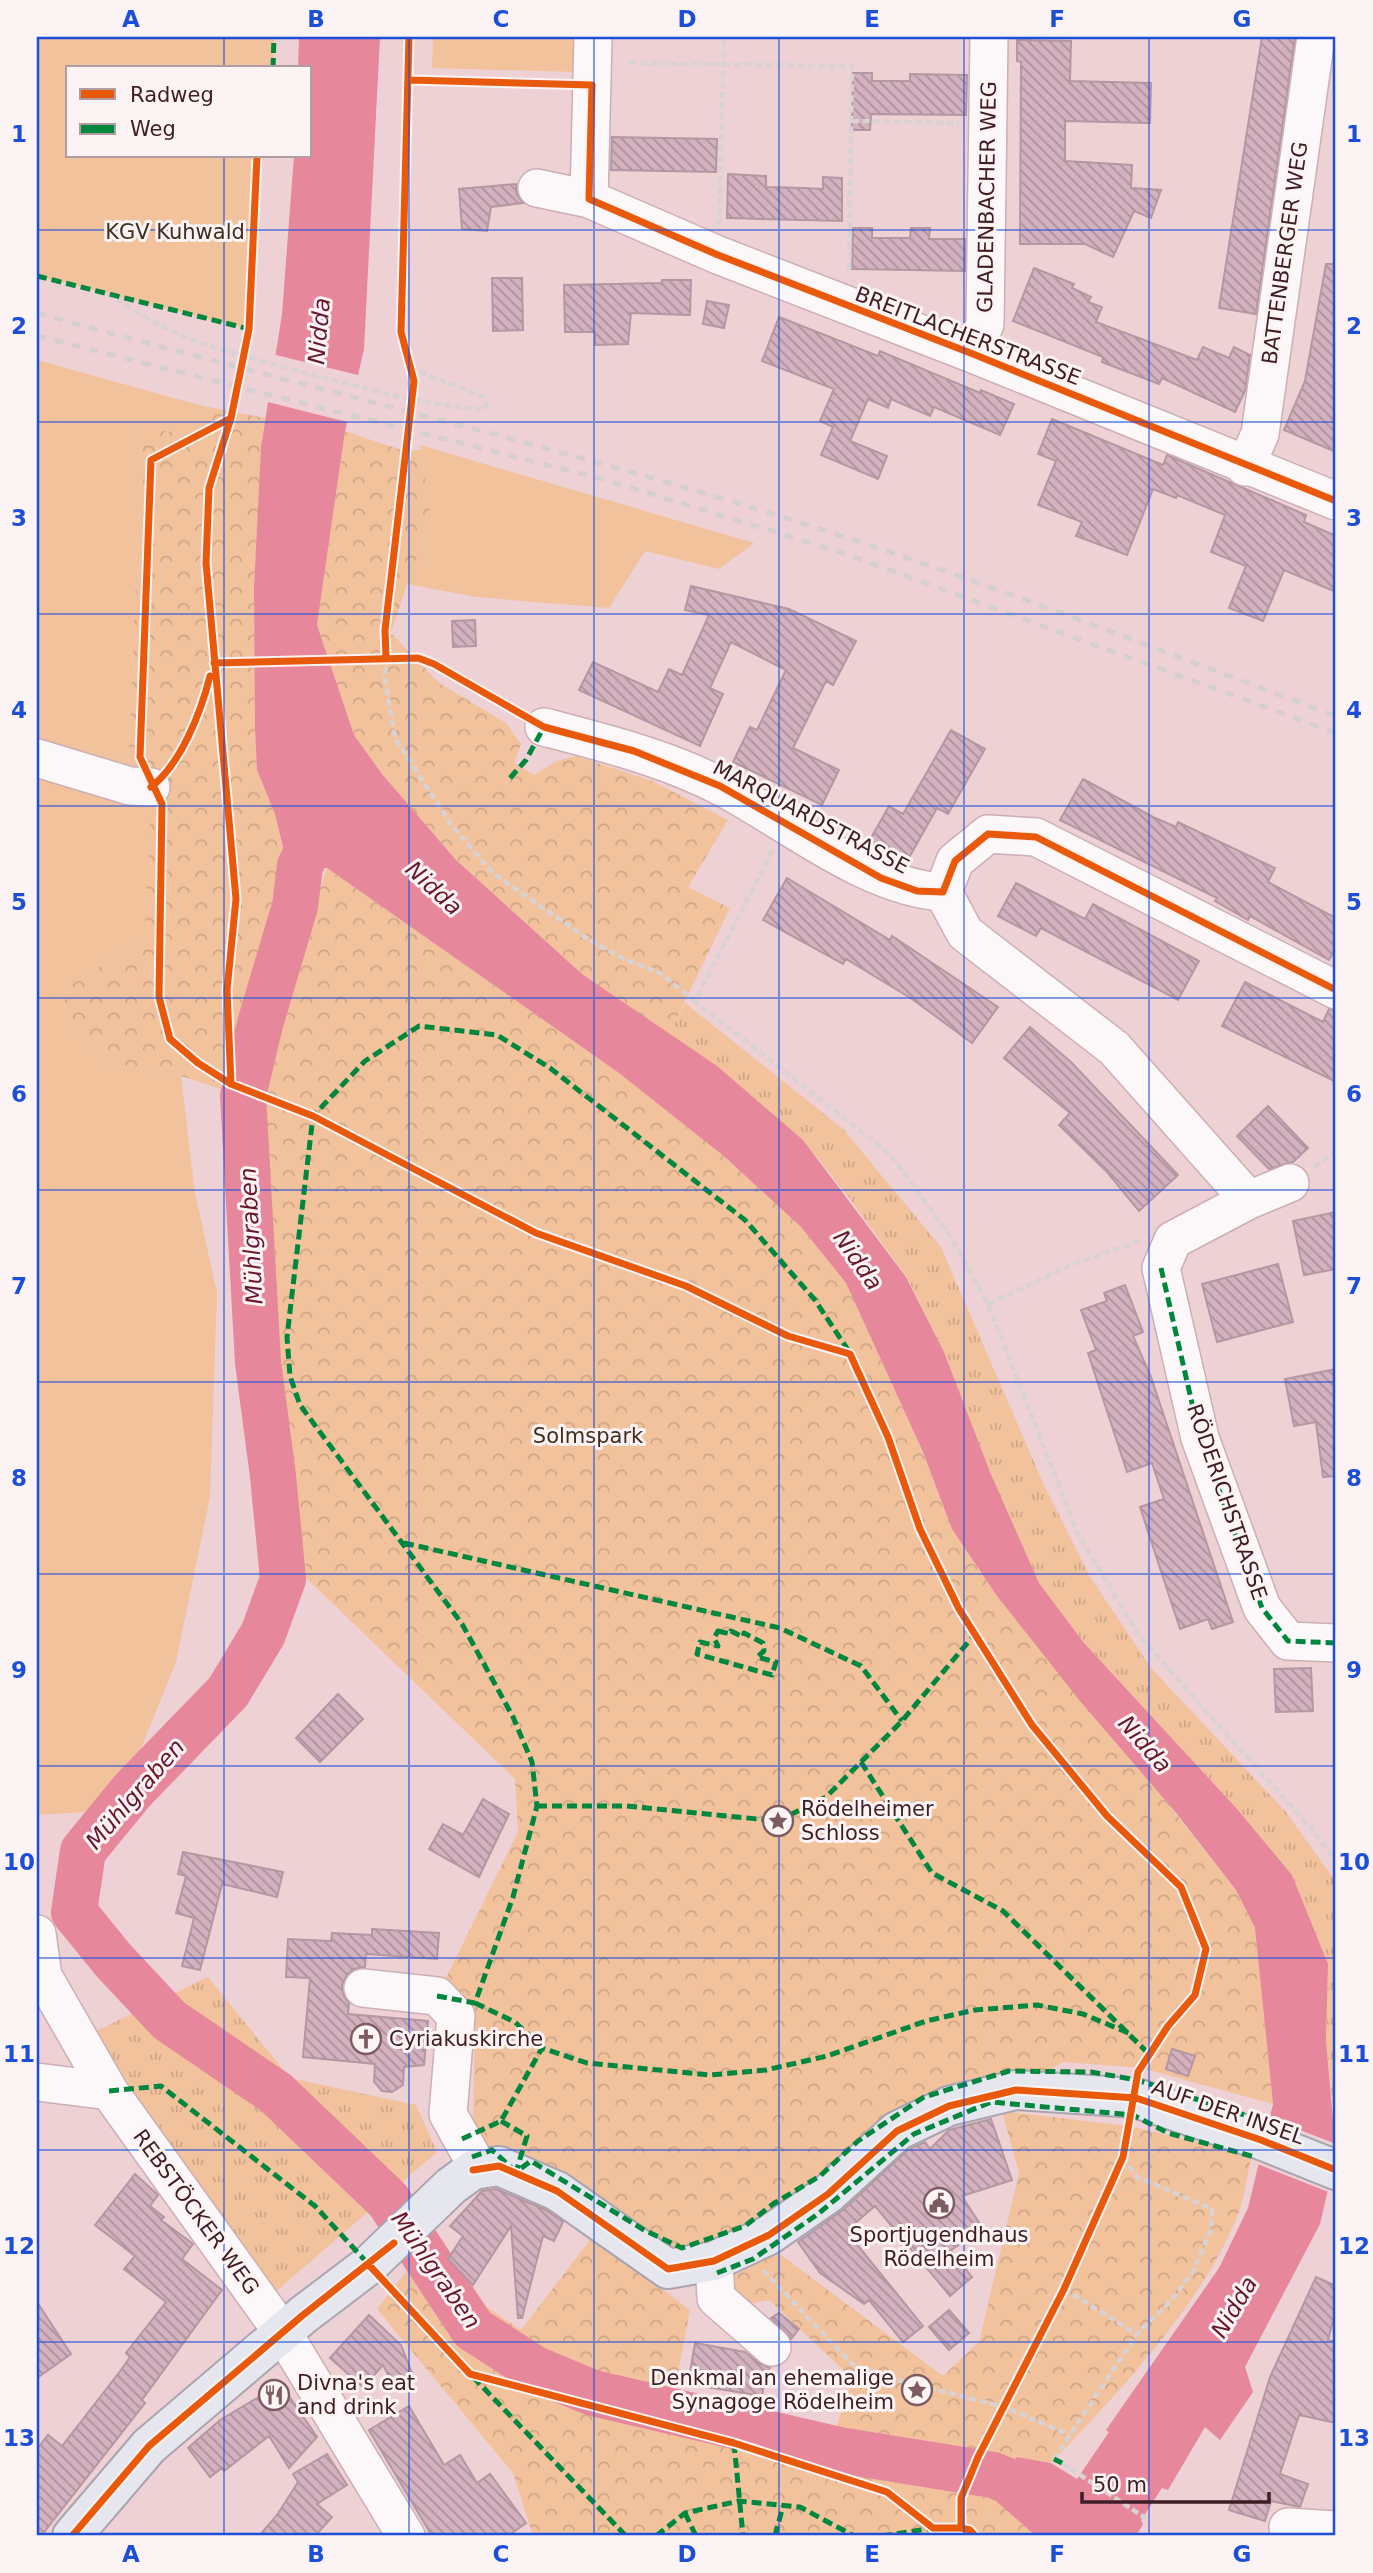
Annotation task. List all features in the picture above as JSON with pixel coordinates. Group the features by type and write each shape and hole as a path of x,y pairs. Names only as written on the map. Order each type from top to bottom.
{"main road":[{"name":"AUF DER INSEL","path":"473,2170 499,2166 557,2191 668,2269 714,2261 769,2235 828,2194 897,2132 949,2106 1016,2090 1136,2098 1261,2140 1336,2170"},
{"path":"72,2536 149,2446 394,2243 451,2186 473,2170"}],"street":[{"path":"589,199 593,37"},
{"name":"GLADENBACHER WEG","path":"973,354 985,324 989,37"},
{"name":"BATTENBERGER WEG","path":"1245,467 1260,434 1315,37"},
{"name":"BREITLACHERSTRASSE","path":"537,188 589,199 718,255 973,354 1245,467 1336,501"},
{"name":"MARQUARDSTRASSE","path":"544,727 634,751 720,786 881,878 917,891 943,892"},
{"path":"37,758 131,786 151,787"},
{"path":"1249,1200 1115,1048 965,933 943,892 955,861 988,834 1036,836 1336,990"},
{"path":"1167,1254 1249,1200 1290,1183"},
{"name":"RÖDERICHSTRASSE","path":"1167,1254 1200,1438 1262,1608 1288,1641 1336,1643"},
{"name":"REBSTÖCKER WEG","path":"37,1934 43,1976 109,2091 283,2333 406,2536"},
{"path":"363,1988 437,1996 456,2016 448,2114 472,2157 473,2170"},
{"path":"37,2082 109,2091"},
{"path":"714,2261 716,2298 772,2347"},
{"path":"1288,2527 1336,2530"}],"path":[{"path":"718,255 724,37"},
{"path":"629,64 852,66 848,307"},
{"path":"852,121 988,123"},
{"path":"108,293 141,315 200,343 434,405 482,409 488,402 484,397 413,369"},
{"path":"386,657 385,680 395,738 452,826 493,873 585,937 622,958 660,973 890,1154 949,1234 988,1304 1078,1534 1140,1637 1311,1828 1336,1861"},
{"path":"376,659 397,657"},
{"path":"695,1001 786,824"},
{"path":"988,1304 1071,1265 1150,1237 1167,1254"},
{"path":"1054,2459 1138,2334 1172,2300 1194,2270 1211,2230 1212,2209 1137,2177 1123,2157"},
{"path":"762,2269 852,2364 894,2379 1004,2407 1070,2435"},
{"path":"1064,2289 1138,2334"},
{"path":"1062,2463 1150,2521"}],"green space":[{"name":"KGV Kuhwald","path":"37,37 274,37 273,66 66,66 66,158 257,158 249,329 37,276"},
{"path":"433,37 577,37 576,72 432,68"},
{"path":"37,360 199,405 192,435 142,428 127,795 151,802 144,940 70,985 64,1003 75,1035 110,1064 181,1076 195,1193 217,1293 210,1497 176,1662 116,1810 37,1815"},
{"path":"199,405 265,418 261,447 254,588 255,729 257,770 275,814 285,855 260,1024 243,1096 181,1076 110,1064 75,1035 64,1003 70,985 144,940 127,796 142,427 191,435"},
{"path":"345,431 401,450 421,450 432,521 391,633 439,683 506,723 521,744 514,763 534,775 557,761 576,756 652,781 728,820 688,887 730,908 669,1034 582,974 456,860 382,774 354,735 317,625"},
{"path":"420,445 754,543 719,569 645,551 609,608 476,597 407,584 432,521"},
{"name":"Solmspark","path":"327,868 619,1073 725,1157 801,1227 846,1283 923,1452 952,1529 1236,1890 1255,1928 1273,2104 1142,2068 1063,2062 989,2108 894,2122 765,2228 670,2256 472,2151 475,2029 443,1984 518,1832 515,1779 301,1573 280,1360 246,1112"},
{"path":"685,1003 843,1129 941,1247 1043,1483 1090,1577 1152,1669 1285,1811 1332,1876 1336,1885 1336,2136 1326,2040 1328,1964 1292,1875 1238,1810 1084,1643 1039,1583 990,1472 944,1352 907,1277 803,1140 669,1034"},
{"path":"208,1977 290,2078 416,2105 437,2152 272,2295 92,2033"},
{"path":"1002,2111 1129,2126 1252,2155 1240,2210 1222,2250 1203,2282 1156,2347 1051,2463 1016,2458 1006,2497 1026,2513 1037,2536 533,2536 513,2473 377,2309 416,2259 521,2330 593,2236 690,2310 673,2399 833,2436 853,2379 769,2300 735,2307 726,2280 777,2252 943,2376 979,2342 1019,2173"}],"water":[{"name":"Nidda","path":"299,37 380,37 364,349 345,431 317,625 354,735 382,774 456,860 582,974 717,1066 803,1140 906,1277 944,1352 990,1472 1039,1583 1084,1643 1238,1810 1292,1875 1328,1964 1326,2040 1336,2155 1320,2224 1245,2367 1253,2392 1220,2440 1205,2427 1168,2490 1162,2488 1141,2520 1143,2524 1136,2536 1037,2536 1026,2513 1006,2497 1016,2457 1051,2463 1077,2479 1109,2432 1106,2430 1219,2268 1248,2208 1273,2104 1255,1928 1236,1890 1177,1814 1080,1701 997,1596 952,1529 923,1452 846,1283 801,1227 725,1157 619,1073 327,868 300,866 285,855 275,814 257,770 254,588 261,447 282,314 294,158 312,158 312,66 298,66"}],"pier":[{"path":"272,354 362,376 351,423 264,401"},
{"path":"1267,2117 1336,2144 1336,2171 1331,2193 1255,2163"}],"building":[{"path":"1262,37 1295,37 1256,314 1219,308"},
{"path":"1017,40 1071,41 1070,81 1151,83 1150,123 1065,121 1065,161 1132,165 1131,188 1161,190 1151,218 1134,211 1113,257 1085,244 1020,244 1021,62 1017,61"},
{"path":"853,73 872,73 872,81 910,81 910,74 967,75 966,115 871,114 870,130 852,130"},
{"path":"612,137 717,139 716,172 611,170"},
{"path":"728,174 766,176 766,187 823,189 823,177 842,178 842,221 727,218"},
{"path":"516,184 517,195 523,203 491,207 487,231 462,229 459,189"},
{"path":"853,228 872,228 872,238 910,238 911,228 930,228 929,239 965,239 965,271 852,269"},
{"path":"1326,264 1336,264 1336,452 1284,430 1305,381"},
{"path":"1034,268 1074,284 1072,288 1091,297 1088,302 1102,307 1096,322 1197,360 1203,347 1229,358 1234,347 1250,355 1245,391 1235,412 1162,378 1159,384 1102,362 1103,357 1013,321"},
{"path":"492,278 522,278 523,330 493,331"},
{"path":"662,280 691,280 690,315 631,313 628,344 595,345 595,332 565,332 564,285 662,283"},
{"path":"707,301 729,305 724,328 703,324"},
{"path":"779,317 878,356 880,351 980,393 981,390 1014,404 1000,435 934,407 930,416 891,399 888,408 868,399 850,441 887,456 878,479 821,455 833,427 820,421 834,389 762,361"},
{"path":"1052,419 1163,465 1167,455 1306,515 1304,522 1336,536 1336,592 1284,570 1263,621 1229,608 1246,566 1211,552 1225,515 1177,495 1176,498 1153,489 1127,555 1076,536 1082,522 1038,505 1056,461 1038,454"},
{"path":"691,586 789,609 856,641 833,685 826,681 793,748 839,770 822,805 733,762 750,727 757,730 786,670 731,642 710,688 723,694 700,746 579,690 593,662 658,692 669,669 682,675 709,615 685,610"},
{"path":"475,620 476,646 453,647 452,621"},
{"path":"951,730 985,749 948,814 937,808 906,863 867,845 889,806 903,814"},
{"path":"1083,779 1153,817 1176,827 1178,822 1275,868 1268,882 1336,918 1336,947 1329,960 1250,916 1248,920 1215,901 1217,898 1060,820"},
{"path":"787,878 890,940 892,936 998,1007 972,1043 912,999 846,959 843,964 763,920"},
{"path":"1016,883 1085,919 1093,904 1199,961 1178,1000 1041,928 1036,936 998,916"},
{"path":"1245,982 1323,1022 1329,1009 1336,1011 1336,1082 1222,1026"},
{"path":"1030,1027 1071,1062 1178,1175 1139,1211 1107,1172 1059,1125 1070,1113 1004,1058"},
{"path":"1268,1106 1308,1148 1293,1162 1269,1169 1237,1136"},
{"path":"1336,1212 1336,1269 1304,1275 1293,1221"},
{"path":"1278,1264 1293,1322 1217,1342 1202,1284"},
{"path":"1125,1285 1143,1332 1133,1336 1151,1377 1233,1622 1212,1629 1208,1619 1180,1629 1140,1507 1164,1499 1152,1463 1127,1472 1088,1353 1096,1350 1081,1310 1107,1301 1104,1293"},
{"path":"1336,1369 1336,1476 1323,1477 1316,1422 1294,1426 1285,1379"},
{"path":"1311,1668 1313,1711 1276,1712 1274,1669"},
{"path":"338,1694 363,1719 320,1762 296,1738"},
{"path":"483,1799 509,1814 479,1877 429,1849 443,1824 463,1835"},
{"path":"183,1852 283,1872 277,1897 222,1884 200,1970 182,1966 194,1918 176,1913 186,1876 178,1874"},
{"path":"372,1929 439,1933 437,1959 366,1954 365,1967 354,1969 342,1985 344,1996 349,2003 348,2014 428,2021 424,2065 404,2067 403,2085 392,2092 382,2091 374,2082 375,2064 303,2057 310,1978 286,1977 288,1939 331,1941 332,1933 372,1935"},
{"path":"1172,2049 1195,2056 1188,2076 1166,2069"},
{"path":"991,2119 1012,2180 962,2196 983,2229 951,2250 972,2277 950,2296 875,2206 846,2231 923,2326 903,2342 869,2300 864,2304 820,2273 798,2242 843,2210 909,2149 925,2142 930,2149 949,2130"},
{"path":"135,2174 158,2195 150,2206 164,2217 161,2220 193,2244 182,2259 222,2290 142,2400 145,2403 41,2536 37,2536 37,2449 48,2435 62,2446 121,2370 130,2357 126,2353 166,2302 124,2269 135,2256 95,2225"},
{"path":"496,2189 546,2210 563,2222 554,2241 543,2236 522,2318 518,2318 511,2226 473,2285 448,2259 463,2236 450,2226 482,2191"},
{"path":"1316,2277 1336,2286 1336,2309 1328,2340 1336,2342 1336,2423 1299,2415 1280,2474 1308,2484 1300,2507 1271,2501 1265,2521 1229,2510 1270,2377"},
{"path":"37,2302 71,2354 37,2378"},
{"path":"949,2310 969,2333 949,2350 929,2327"},
{"path":"779,2313 799,2329 791,2339 771,2318"},
{"path":"369,2315 401,2345 414,2378 396,2390 383,2365 363,2387 330,2358"},
{"path":"695,2343 745,2352 770,2368 766,2373 762,2396 688,2384"},
{"path":"283,2387 317,2437 289,2468 269,2436 224,2471 222,2468 210,2477 188,2448 220,2420 274,2388"},
{"path":"409,2406 444,2465 460,2455 477,2483 490,2474 526,2523 508,2536 432,2536 369,2430"},
{"path":"327,2454 347,2485 317,2504 332,2517 315,2536 259,2536 277,2515 298,2482 293,2474"}],"waterway":[{"name":"Mühlgraben","path":"328,810 300,866 295,906 260,1024 243,1096 258,1362 283,1579 263,1634 228,1692 133,1790 83,1851 74,1912 113,1960 169,2020 276,2093 388,2200 473,2329 535,2369 593,2393 839,2450 993,2475 1008,2481 1071,2536"}],"railway":[{"path":"37,313 483,431 750,507 971,581 1336,716"},
{"path":"37,336 603,479 840,552 1336,733"}],"marked path":[{"path":"273,66 274,37"},
{"path":"37,276 249,329"},
{"path":"510,778 526,760 544,727"},
{"path":"437,1996 475,2003 513,1897 537,1806 532,1762 513,1717 462,1624 300,1405 290,1376 287,1337 313,1116 365,1061 419,1026 497,1035 550,1068 745,1220 815,1300 850,1353"},
{"path":"1161,1268 1200,1438 1262,1608 1288,1641 1336,1643"},
{"path":"404,1543 780,1628 861,1666 902,1721"},
{"path":"718,1631 730,1634 731,1631 743,1637 744,1633 763,1643 764,1651 757,1657 776,1662 772,1675 697,1654 700,1642 718,1646 714,1638 718,1631"},
{"path":"537,1806 626,1806 778,1821 826,1797 902,1721 975,1634"},
{"path":"861,1762 932,1873 1003,1911 1149,2054"},
{"path":"475,2003 515,2022 542,2048 587,2063 710,2075 766,2070 827,2056 926,2021 975,2010 1037,2005 1083,2014 1131,2034"},
{"path":"462,2139 501,2121 542,2048"},
{"path":"472,2157 492,2150 516,2172 531,2161 644,2230 682,2248 745,2226 773,2204 820,2176 858,2141 924,2097 1009,2071 1091,2072 1137,2080 1266,2122"},
{"path":"109,2091 161,2086 315,2206 371,2267"},
{"path":"717,2273 753,2259 818,2214 914,2134 991,2102 1133,2115 1168,2133 1255,2157"},
{"path":"501,2121 527,2136 516,2172"},
{"path":"473,2377 626,2536"},
{"path":"734,2443 743,2536"},
{"path":"1054,2459 1062,2463"},
{"path":"656,2536 685,2513 739,2501 800,2507 854,2536"},
{"path":"775,2536 783,2506"},
{"path":"685,2513 696,2536"},
{"path":"882,2536 933,2528"}],"cycle path":[{"path":"386,657 385,630 414,381 401,332 409,37"},
{"path":"409,80 592,85 589,199 718,255 973,354 1336,501"},
{"path":"231,1084 227,990 236,899 206,563 209,488 231,418 249,329 257,158"},
{"path":"231,418 151,460 140,757 162,804 159,997 170,1039 198,1063 231,1084 313,1116 536,1233 686,1286 788,1336 850,1354 888,1437 920,1529 959,1609 1032,1725 1107,1816 1181,1887 1206,1949 1195,1995 1168,2026 1138,2072 1123,2157 1064,2289 978,2457 961,2498 961,2528"},
{"path":"214,663 418,658 434,664 544,727 634,751 720,786 881,878 917,891 943,892 955,861 988,834 1036,837 1336,990"},
{"path":"151,787 172,765 188,736 210,676"},
{"path":"473,2170 499,2166 557,2191 668,2269 714,2261 769,2235 828,2194 897,2131 949,2106 1016,2090 1136,2098 1261,2140 1336,2170"},
{"path":"72,2536 149,2446 303,2315 394,2243"},
{"path":"369,2265 470,2374 734,2443 887,2492 933,2528 961,2528 970,2530 975,2536"}],"place":[{"name":"Rödelheimer Schloss","path":"778,1821"},
{"name":"Cyriakuskirche","path":"366,2039"},
{"name":"Sportjugendhaus Rödelheim","path":"939,2203"},
{"name":"Denkmal an ehemalige Synagoge Rödelheim","path":"917,2390"},
{"name":"Divna's eat and drink","path":"274,2395"}]}
